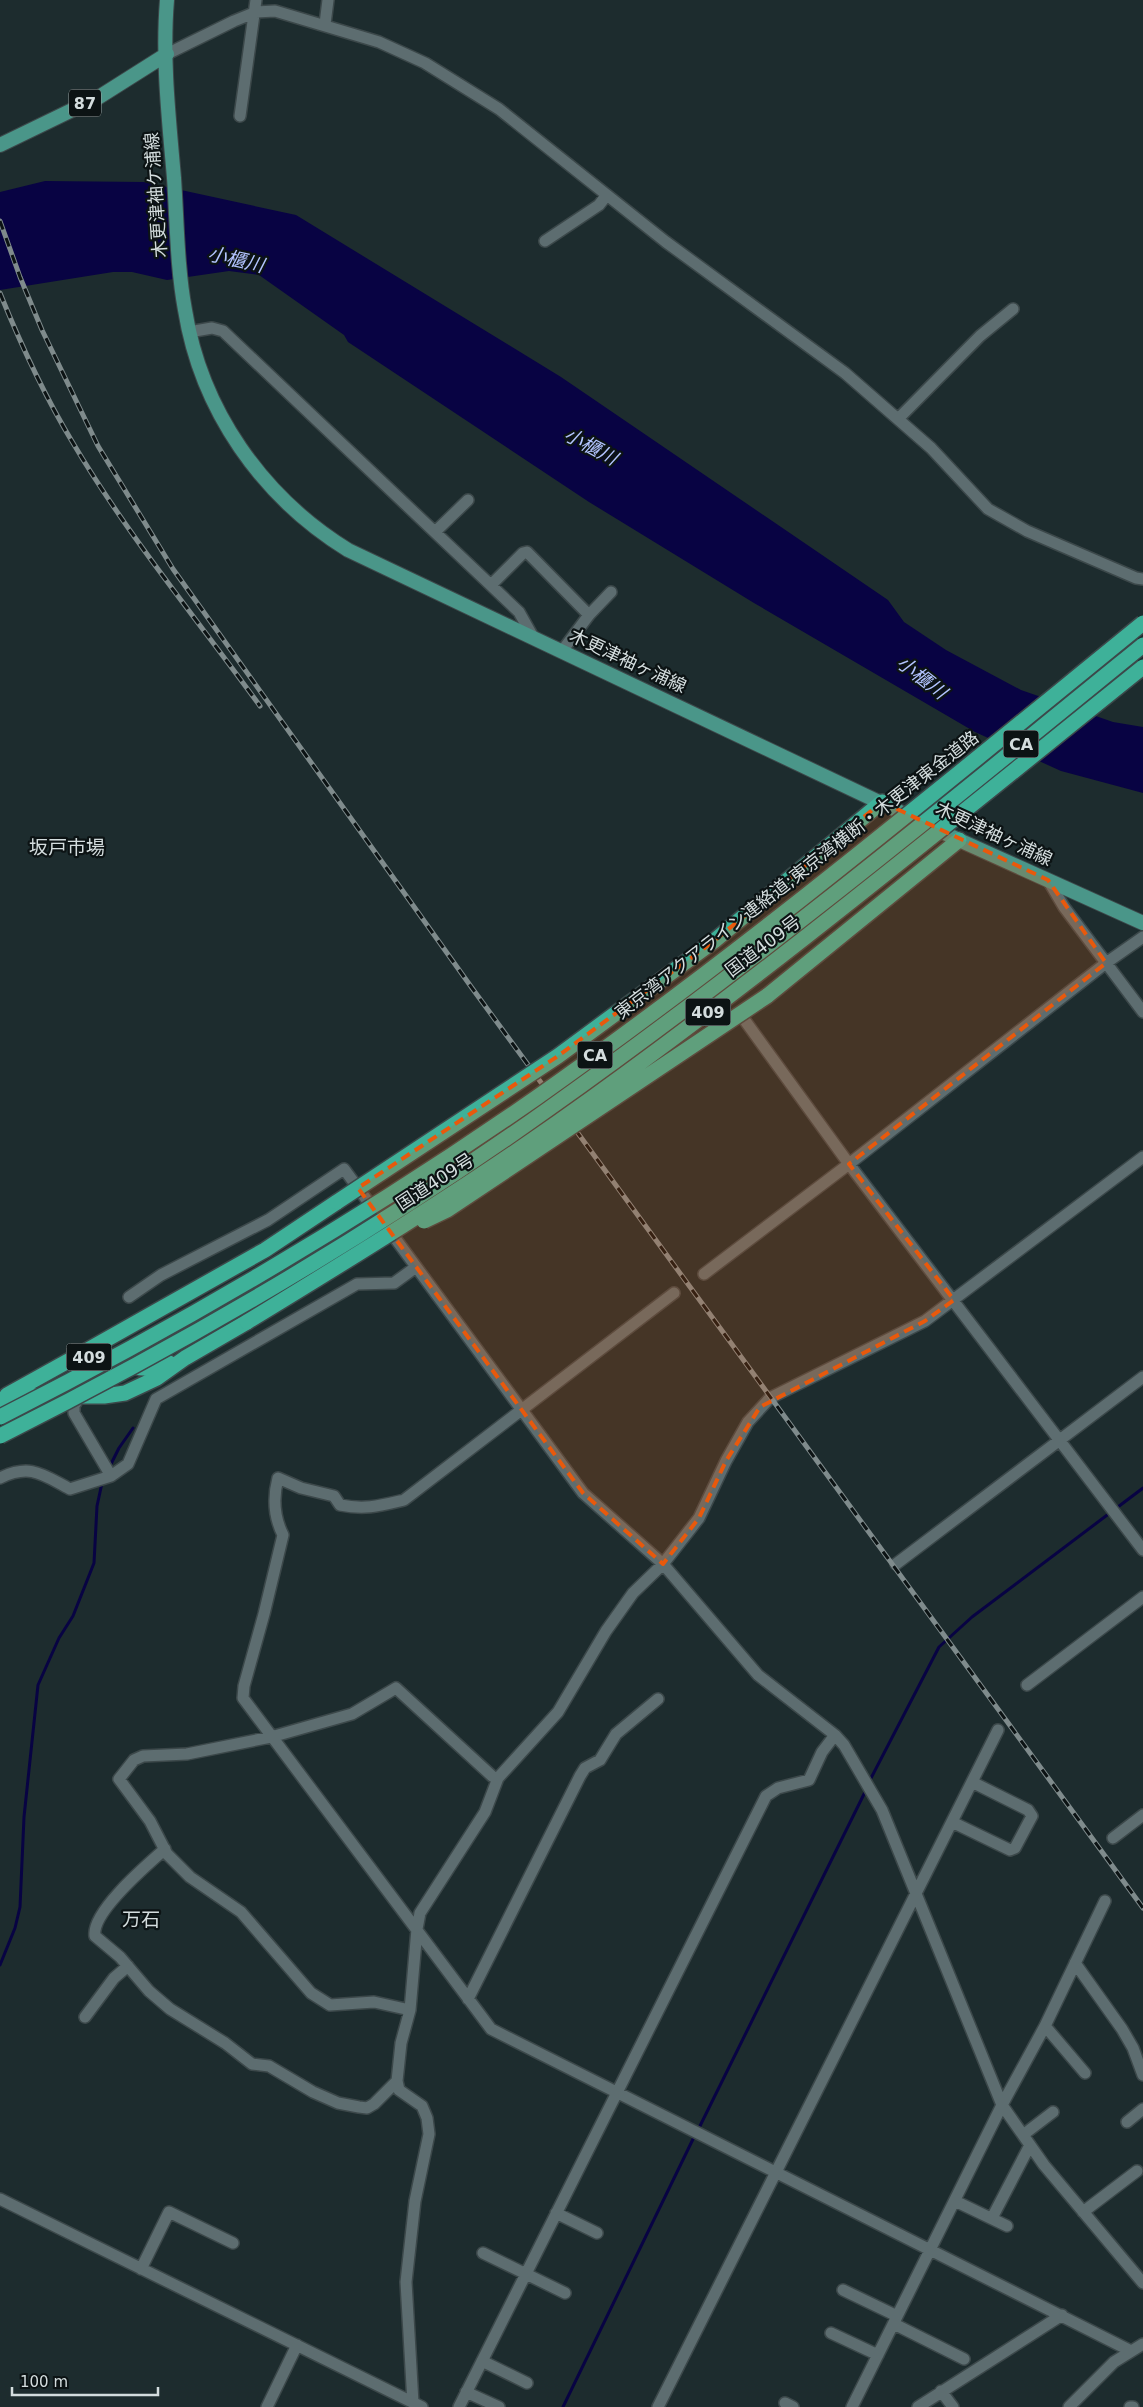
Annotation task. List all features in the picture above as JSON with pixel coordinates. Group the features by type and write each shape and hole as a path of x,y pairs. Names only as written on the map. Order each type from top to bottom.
{"highway":[{"name":"東京湾アクアライン連絡道;東京湾横断・木更津東金道路","path":"0,1417 68,1383 244,1284 347,1222 535,1098 652,1014 782,915 1143,623"},
{"name":"東京湾アクアライン連絡道;東京湾横断・木更津東金道路","path":"0,1436 75,1398 249,1301 355,1236 545,1112 793,928 1143,645"},
{"name":"国道409号","path":"0,1400 22,1396 104,1396 125,1392 157,1378 185,1358 365,1250 548,1129 675,1037 806,938 1143,667"},
{"path":"70,1360 265,1250 558,1056 714,941 882,802"},
{"path":"365,1250 447,1210 767,996 959,840"},
{"name":"国道409号","path":"0,1400 70,1360 83,1356 99,1357 152,1370 185,1358"}],"main road":[{"name":"木更津袖ケ浦線","path":"167,0 168,112 182,287 189,332"},
{"name":"87","path":"0,145 99,97 167,54"},
{"name":"木更津袖ヶ浦線","path":"189,332 220,418 239,449 253,468 272,488 325,536 348,550 959,840 1143,923"}],"street":[{"path":"240,116 256,12 256,0"},
{"path":"324,24 328,0"},
{"path":"167,54 256,12 275,11 324,24 379,42 425,63 499,109 606,196 845,373 931,448 988,509 999,518 1136,578 1143,579"},
{"path":"545,241 599,205 606,196"},
{"path":"898,420 980,336 1013,309"},
{"path":"189,332 212,328 223,331 519,612 533,638"},
{"path":"435,532 468,500"},
{"path":"491,585 523,553 527,552 589,616"},
{"path":"562,651 589,616 611,592"},
{"path":"1048,880 1064,908 1143,1012"},
{"path":"704,1274 849,1164 1106,963 1143,937"},
{"path":"746,1022 849,1164 1143,1550"},
{"path":"418,2405 406,2282 415,2201 429,2134 427,2118 422,2106 399,2090 397,2081 401,2043 410,2010 416,1929 424,1906 486,1812 498,1778 558,1712 606,1631 633,1592 663,1564 699,1518 726,1461 748,1422 760,1407 770,1398 925,1321 1143,1157"},
{"path":"128,1296 162,1275 268,1220 344,1169 583,1492 663,1564 758,1675 835,1735 844,1746 882,1810 1002,2105 1030,2145 1083,2212 1143,2283"},
{"path":"0,1478 12,1472 34,1470 70,1489 111,1476 128,1464 156,1399 358,1284 394,1283 416,1267"},
{"path":"674,1293 404,1500 371,1509 350,1507 340,1504 334,1496 301,1488 278,1478 274,1491 275,1503 278,1524 283,1535 244,1686 243,1698 468,1999 491,2029 500,2036 777,2172 1131,2351"},
{"path":"896,1564 1143,1377"},
{"path":"80,1396 74,1406 74,1413 111,1476"},
{"path":"1028,1685 1143,1597"},
{"path":"410,2010 374,2002 330,2005 323,2002 304,1986 241,1912 190,1876 165,1849 150,1821 119,1779 127,1767 143,1756 188,1754 271,1737 352,1714 396,1688 492,1776 498,1778"},
{"path":"468,1999 585,1768 600,1760 616,1734 658,1699"},
{"path":"658,2407 998,1730"},
{"path":"459,2407 766,1796 778,1788 809,1780 822,1752 835,1735"},
{"path":"952,1822 1010,1850 1016,1848 1032,1816 1028,1810 972,1782"},
{"path":"1113,1838 1143,1815"},
{"path":"165,1849 120,1892 96,1924 95,1936 128,1966 149,1991 170,2009 225,2043 248,2062 277,2069 321,2096 338,2103 367,2108 374,2104 397,2081"},
{"path":"852,2407 1002,2105 1045,2026 1105,1901"},
{"path":"1075,1963 1122,2028 1133,2048 1143,2073"},
{"path":"85,2017 114,1978 128,1966"},
{"path":"1045,2026 1085,2073"},
{"path":"1127,2122 1143,2109"},
{"path":"1023,2134 1053,2112"},
{"path":"992,2218 1030,2145"},
{"path":"1083,2212 1137,2171"},
{"path":"0,2199 418,2405"},
{"path":"955,2201 1008,2226"},
{"path":"141,2269 169,2212 233,2243"},
{"path":"556,2213 598,2233"},
{"path":"483,2253 565,2293"},
{"path":"843,2290 964,2358"},
{"path":"918,2407 1062,2315"},
{"path":"831,2333 878,2355"},
{"path":"1068,2407 1114,2362 1143,2344"},
{"path":"267,2407 297,2346"},
{"path":"482,2361 527,2383"},
{"path":"941,2391 952,2407"},
{"path":"466,2392 499,2407"}],"highlighted area":[{"path":"882,802 1048,880 1106,963 849,1164 954,1300 925,1321 760,1407 726,1461 699,1518 663,1564 583,1493 358,1188 558,1056 714,941"}],"water":[{"name":"小櫃川","path":"45,181 144,182 296,215 561,377 888,600 904,622 946,650 1021,690 1113,722 1143,727 1143,793 1061,771 975,732 754,603 589,502 348,342 344,335 259,275 229,271 167,280 132,272 113,272 0,290 0,192"}],"waterway":[{"path":"109,1468 119,1448 133,1428"},
{"path":"0,1965 15,1928 20,1907 24,1817 38,1685 59,1638 73,1616 94,1563 97,1506 102,1483"},
{"path":"869,1782 939,1647 972,1617 1143,1488"},
{"path":"698,2130 867,1788"},
{"path":"563,2407 695,2135"}],"railway":[{"path":"0,221 42,330 98,446 173,569 472,988 1143,1908"},
{"path":"0,293 43,388 62,425 94,477 140,544 260,706"}],"district":[{"name":"坂戸市場","path":"67,847"},
{"name":"万石","path":"141,1919"}]}
